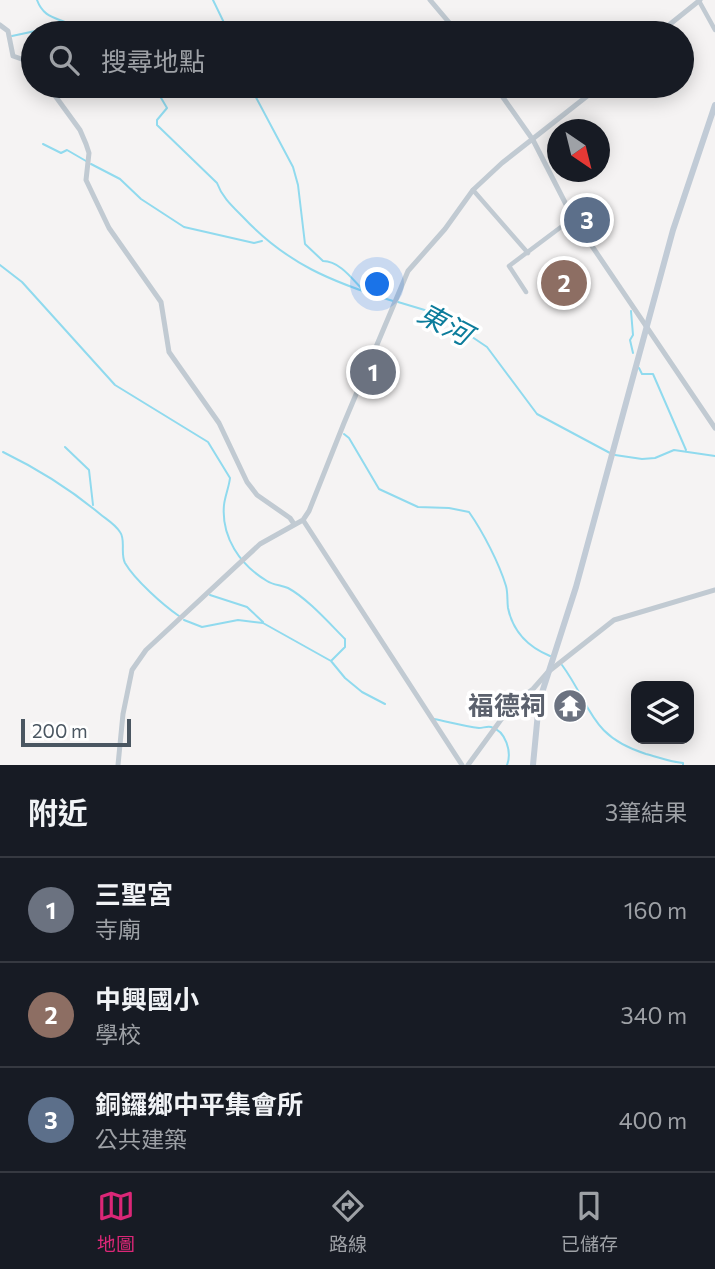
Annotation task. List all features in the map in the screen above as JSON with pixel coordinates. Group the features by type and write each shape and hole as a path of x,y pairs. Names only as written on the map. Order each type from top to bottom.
{"main road":[{"path":"533,765 536,723 548,672 556,659 673,230 715,105"}],"street":[{"path":"430,0 448,21"},
{"path":"674,21 699,1 715,30"},
{"path":"0,25 8,31 13,56 21,59"},
{"path":"57,98 80,130 89,153 86,180 110,228 161,302 169,352 219,423 247,481 257,495 290,518 294,524"},
{"path":"503,98 533,140 573,218 715,428"},
{"path":"118,765 123,714 132,670 146,650 242,560 261,544 303,520 319,491 344,423 408,271 445,229 473,190 502,163 585,98"},
{"path":"473,190 528,253"},
{"path":"526,292 509,266 573,218"},
{"path":"303,520 462,765"},
{"path":"556,659 614,620 715,590"},
{"path":"468,765 511,706 533,689 548,672"}],"waterway":[{"path":"37,0 43,11 62,21"},
{"path":"213,0 223,21"},
{"name":"東河","path":"12,36 21,34"},
{"name":"東河","path":"161,98 167,108 157,120 157,125 217,183 228,201 260,233 276,247 312,270 393,301"},
{"path":"256,98 293,167 298,185 305,244 323,261 341,268 364,291"},
{"path":"43,144 61,153 67,150 86,161"},
{"path":"91,164 120,179 141,199 184,227 254,243 262,241"},
{"path":"0,265 22,282 115,385 208,442 230,478 224,517 234,549 257,574 303,598 345,639 345,647 331,661"},
{"name":"東河","path":"398,302 438,314 487,347 537,414 610,453"},
{"path":"631,311 633,335 630,340 633,353"},
{"path":"639,368 642,374 653,374 686,450"},
{"path":"344,434 379,489 418,507 469,512 499,568 506,586 510,617 528,643 550,656"},
{"path":"65,447 89,470 93,505"},
{"name":"東河","path":"615,455 655,458 674,450 715,456"},
{"path":"3,452 53,480 113,524 122,535 125,563 135,577 179,616"},
{"path":"210,595 247,607 263,622"},
{"path":"184,620 202,627 238,620 263,623 331,661 345,678 362,692 385,704"},
{"path":"562,665 602,729 627,747 683,765"},
{"path":"434,719 496,729 506,743 509,754 507,765"}],"place":[{"name":"銅鑼鄉中平集會所","path":"587,220"},
{"name":"中興國小","path":"564,283"},
{"name":"三聖宮","path":"373,372"},
{"name":"福德祠","path":"570,706"}]}
